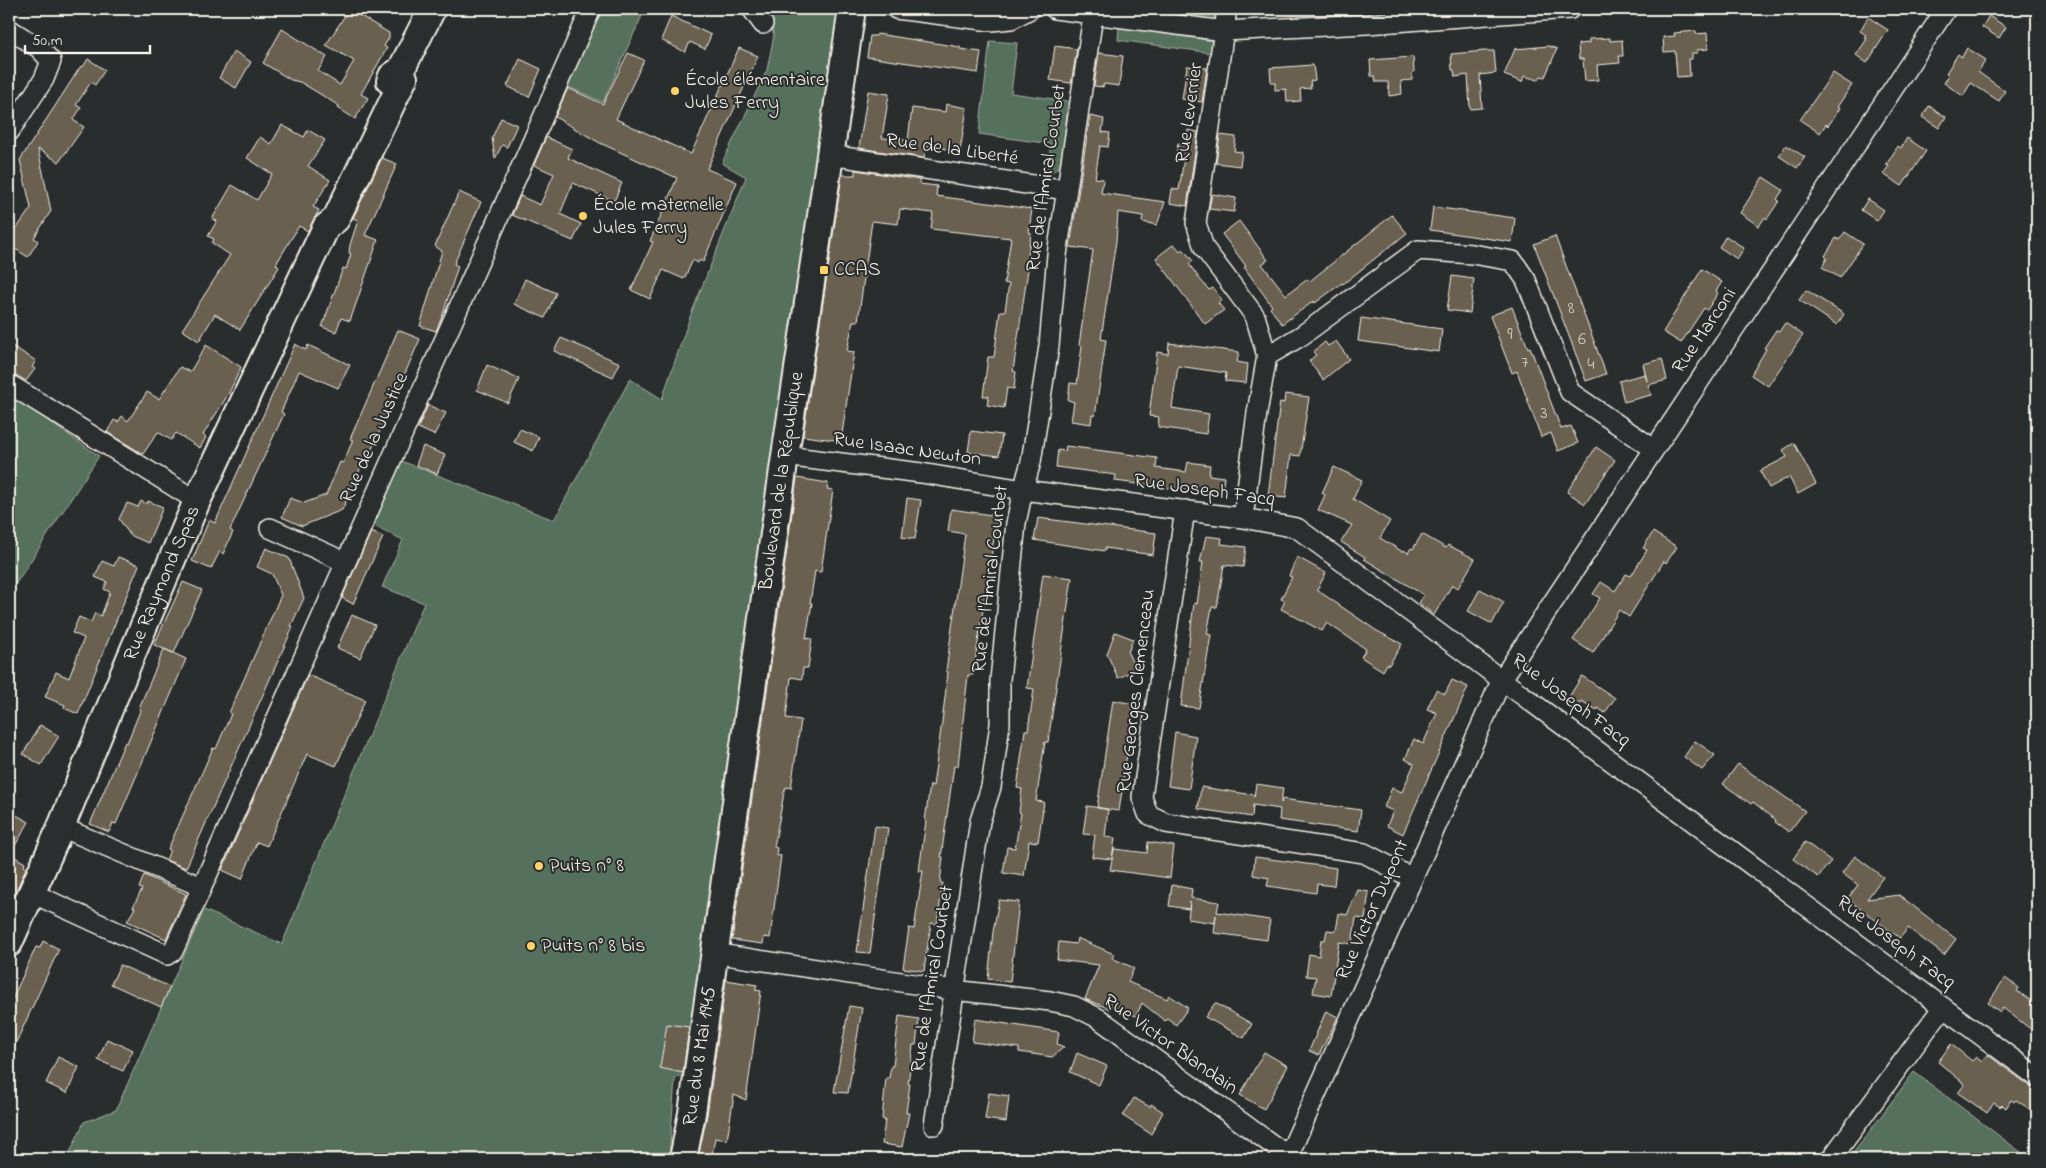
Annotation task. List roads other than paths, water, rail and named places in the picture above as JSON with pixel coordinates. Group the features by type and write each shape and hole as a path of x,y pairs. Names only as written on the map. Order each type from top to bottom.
{"street":[{"name":"Rue Raymond Spas","path":"9,943 61,827 128,661 197,501 326,227 326,216 374,126 392,76 401,70 432,9"},
{"name":"Rue de la Justice","path":"32,893 167,955 173,950 591,9"},
{"path":"752,9 763,24"},
{"name":"Boulevard de la République","path":"713,953 852,9"},
{"path":"896,9 991,21 1011,19 1030,9"},
{"path":"1055,9 1094,11 1224,31 1368,16 1570,9"},
{"name":"Rue Leverrier","path":"1227,9 1196,223 1204,248 1255,316 1268,356"},
{"name":"Rue Marconi","path":"1502,679 1946,9"},
{"name":"Rue de l'Amiral Courbet","path":"934,1125 980,821 991,787 1000,724 1000,680 1016,523 1031,462 1049,346 1057,255 1094,11"},
{"path":"9,29 39,48 51,61 44,79 9,132"},
{"name":"Rue de la Liberté","path":"830,156 1067,190"},
{"path":"1243,518 1257,414 1268,356 1302,336 1418,250 1472,254 1513,261 1526,280 1570,392 1654,449"},
{"path":"9,384 197,501"},
{"name":"Rue Isaac Newton","path":"785,456 921,473 1023,490"},
{"name":"Rue Joseph Facq","path":"1023,490 1243,518 1297,528 2037,1077"},
{"name":"Rue Georges Clemenceau","path":"1185,510 1142,797 1148,814 1166,823 1364,853 1412,878"},
{"path":"270,528 344,562"},
{"name":"Rue Victor Dupont","path":"1289,1158 1502,679"},
{"path":"61,827 202,887"},
{"name":"Rue Victor Blandain","path":"713,953 953,990 1050,1001 1074,1006 1098,1018 1289,1158"},
{"name":"Rue du 8 Mai 1945","path":"683,1159 692,1114 713,953"},
{"path":"1831,1159 1944,1007"}],"place":[{"name":"École élémentaire Jules Ferry","path":"675,91"},
{"name":"École maternelle Jules Ferry","path":"583,216"},
{"name":"CCAS","path":"824,270"},
{"name":"Puits n° 8","path":"539,866"},
{"name":"Puits n° 8 bis","path":"531,946"}]}
